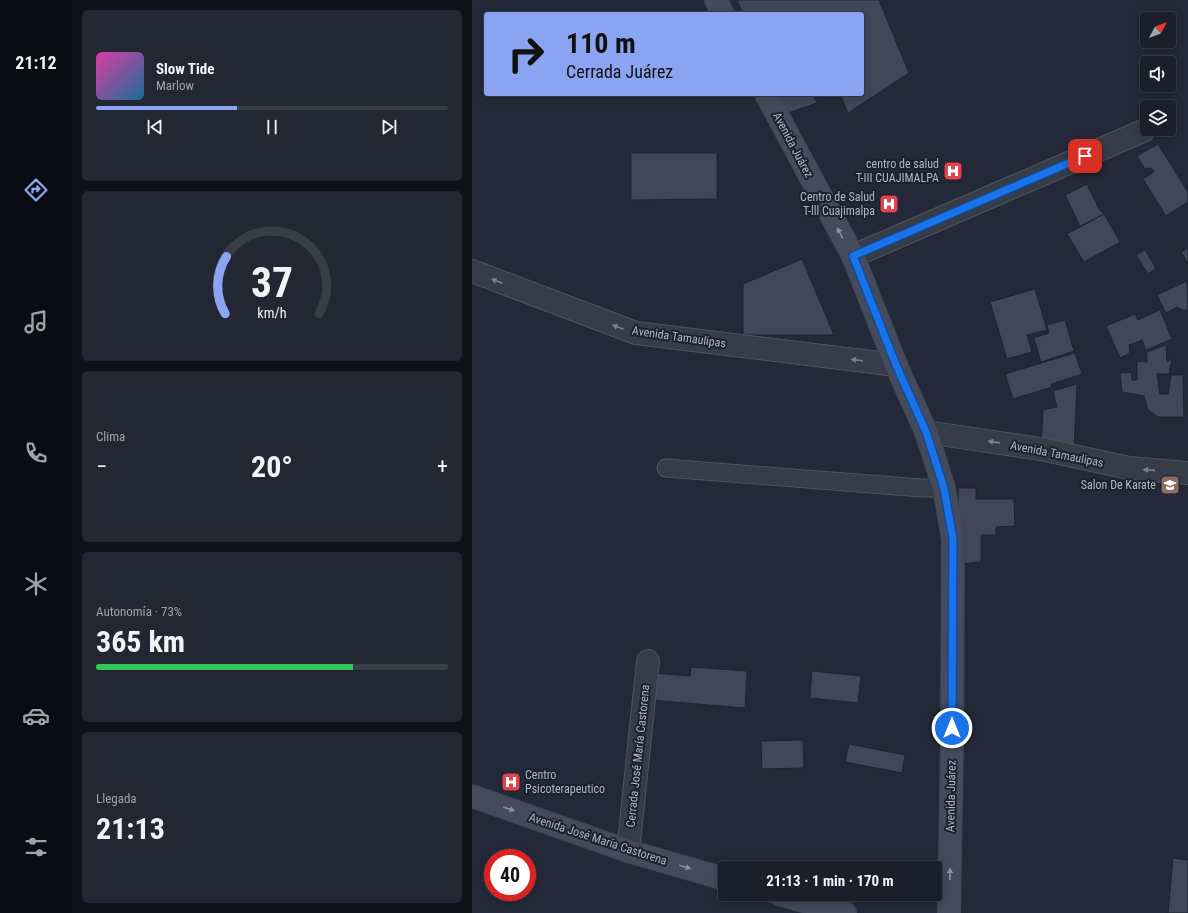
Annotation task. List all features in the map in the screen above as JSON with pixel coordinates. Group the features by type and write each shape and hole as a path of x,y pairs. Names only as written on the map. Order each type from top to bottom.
{"street":[{"path":"716,0 722,12"},
{"name":"Avenida Juárez","path":"767,96 853,256 896,365 926,432 944,488 953,539 949,913"},
{"path":"853,256 1140,132"},
{"name":"Avenida Tamaulipas","path":"472,271 636,334 896,365"},
{"name":"Avenida Tamaulipas","path":"926,432 1041,449 1129,468 1188,472"},
{"name":"Cerrada José María Castorena","path":"628,851 648,662"},
{"name":"Avenida José María Castorena","path":"472,796 628,851 718,877"},
{"path":"803,901 845,913"}],"lane":[{"path":"666,468 921,488 944,488"}],"building":[{"path":"737,0 879,0 909,73 848,113 841,96 864,96 864,12 742,12"},
{"path":"778,96 814,96 817,103 785,114"},
{"path":"1158,144 1188,192 1188,202 1166,216 1143,179 1154,172 1151,168 1145,169 1137,156"},
{"path":"631,153 717,153 717,199 631,200"},
{"path":"1087,184 1099,209 1104,214 1080,226 1065,195"},
{"path":"1104,214 1120,242 1084,262 1067,234"},
{"path":"1188,248 1188,263 1181,252"},
{"path":"1145,250 1156,268 1148,274 1136,255"},
{"path":"802,259 834,335 743,335 743,284"},
{"path":"1187,281 1188,309 1184,311 1177,307 1166,313 1157,295"},
{"path":"1035,289 1047,330 1027,335 1032,352 1007,359 990,302"},
{"path":"1160,310 1172,339 1146,350 1142,340 1129,345 1130,353 1120,358 1106,326 1135,314 1138,320"},
{"path":"1065,320 1074,351 1041,362 1034,338 1049,333 1047,325"},
{"path":"1166,345 1167,362 1172,358 1169,374 1157,374 1160,394 1168,394 1171,375 1183,375 1184,417 1158,417 1148,410 1144,396 1122,392 1120,373 1131,372 1132,380 1137,380 1137,361 1147,362 1147,352"},
{"path":"1075,353 1082,374 1051,384 1052,387 1013,399 1005,374"},
{"path":"1077,384 1074,451 1041,449 1043,410 1057,407 1053,391"},
{"path":"958,488 976,488 976,499 1014,499 1015,526 996,527 996,535 981,535 981,562 958,564"},
{"path":"691,667 747,671 745,708 650,700 652,673 690,676"},
{"path":"812,671 861,676 858,703 810,698"},
{"path":"803,740 804,768 762,769 761,741"},
{"path":"849,744 905,755 902,773 845,762"},
{"path":"1173,858 1188,860 1188,913 1168,913"}],"place":[{"name":"centro de salud T-III CUAJIMALPA","path":"953,171"},
{"name":"Centro de Salud T-lll Cuajimalpa","path":"889,204"},
{"name":"Salon De Karate","path":"1170,485"},
{"name":"Centro Psicoterapeutico","path":"511,782"}],"route":[{"path":"952,728 953,539 944,488 926,432 896,365 853,256 1085,156"}]}
